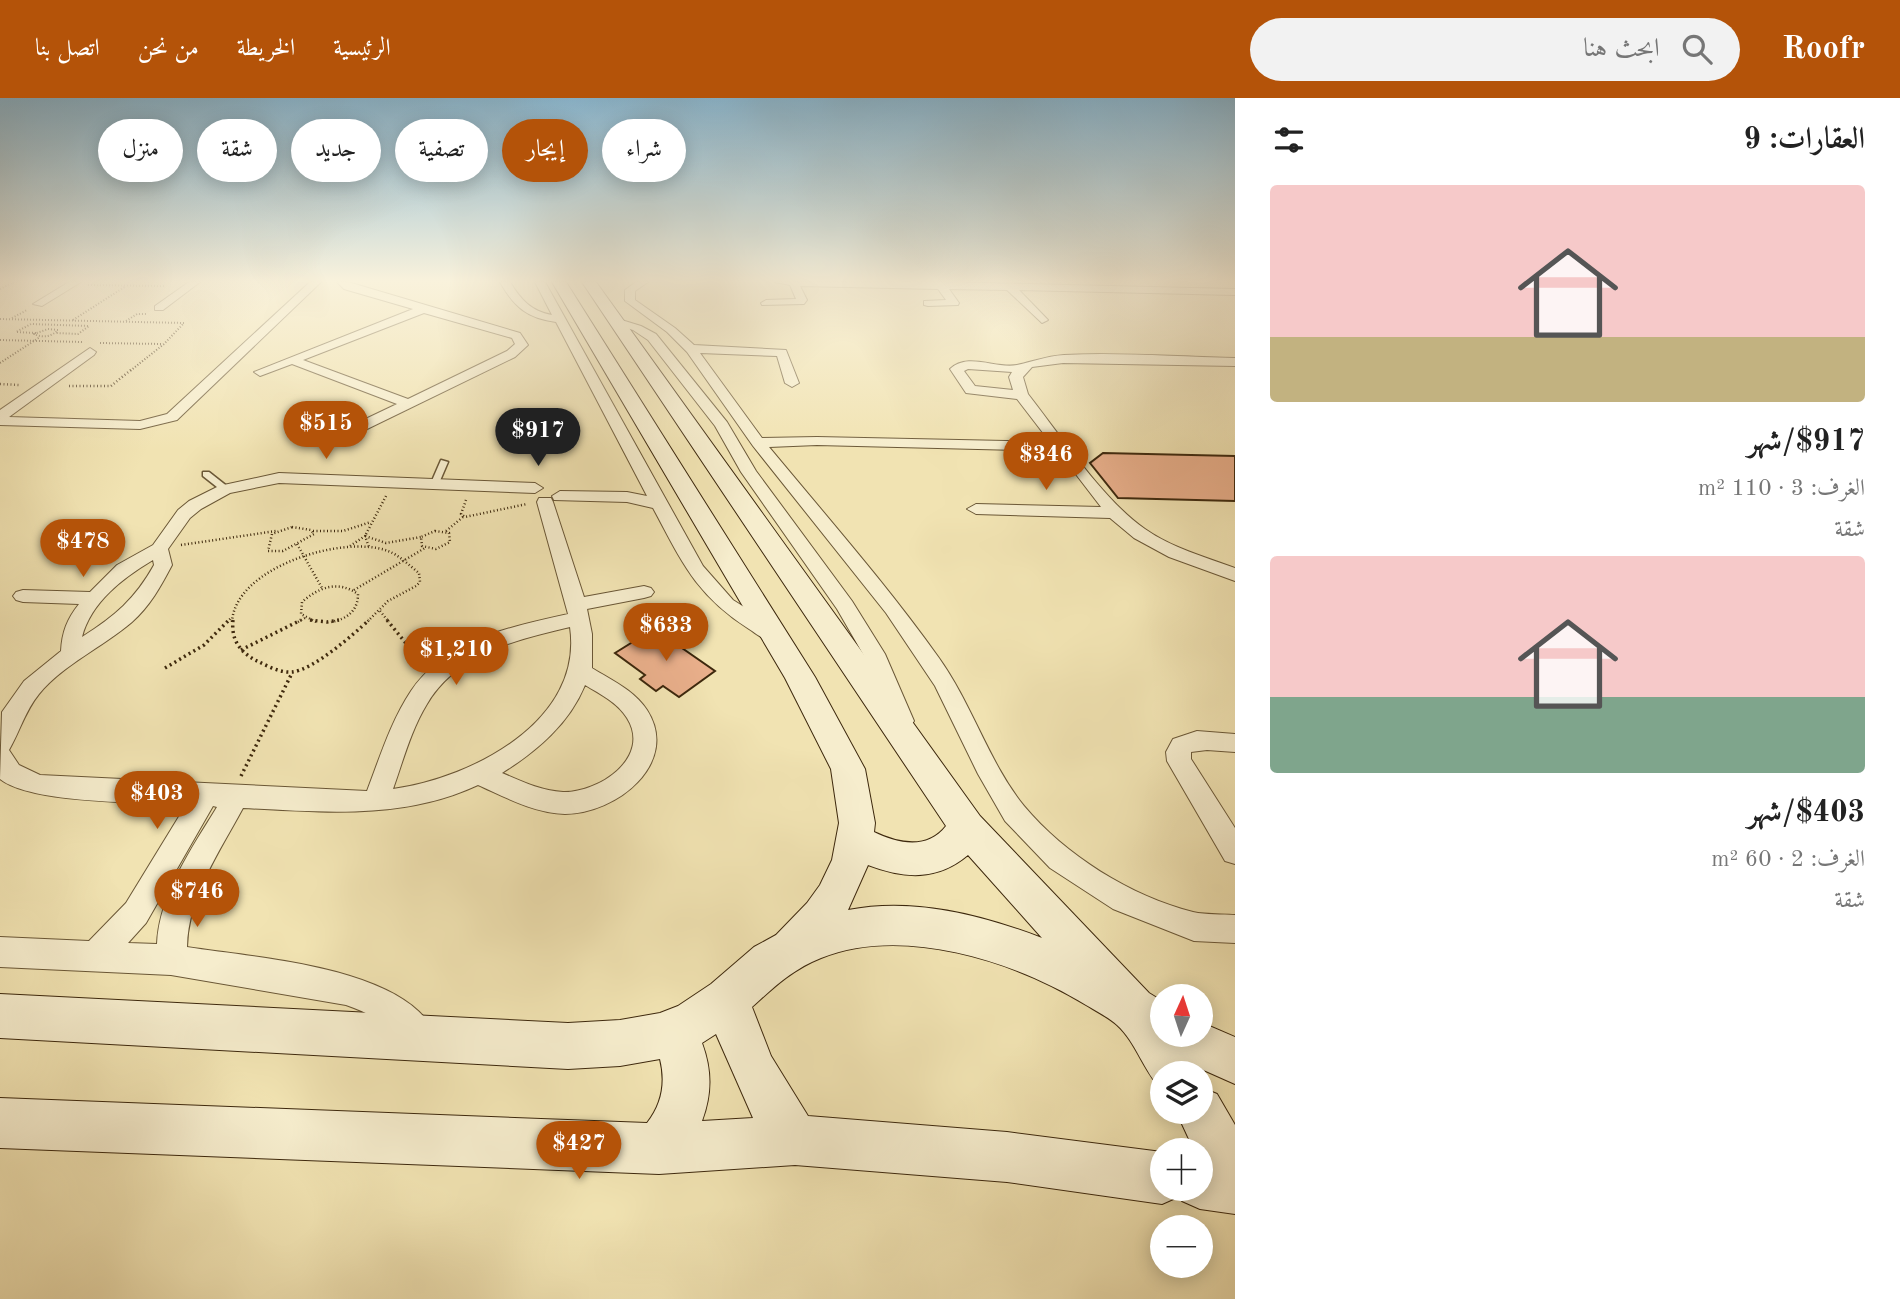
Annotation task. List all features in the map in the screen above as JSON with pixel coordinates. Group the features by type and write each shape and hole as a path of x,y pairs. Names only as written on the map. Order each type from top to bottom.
{"street":[{"path":"0,419 140,425 172,417 256,338"},
{"path":"260,372 349,338"},
{"path":"359,427 511,354 522,345 517,338"},
{"path":"593,338 649,482 695,569 708,587 740,616 775,636"},
{"path":"0,1016 604,1046 675,1032 727,998 786,952 821,917 844,879 856,842 855,804 848,769 836,742 601,338"},
{"path":"627,338 967,827 1149,1019 1171,1061"},
{"path":"679,338 691,349 758,443 925,651 945,682 987,767 1014,813 1060,859 1123,899 1194,927 1235,929"},
{"path":"1161,348 1173,360"},
{"path":"1209,348 1234,363"},
{"path":"691,349 779,351 785,354 792,383"},
{"path":"0,419 90,352"},
{"path":"1021,395 971,390 956,369 961,366 980,365 1020,369 1042,360 1063,359 1234,363"},
{"path":"292,360 407,403"},
{"path":"1020,369 1016,377 1021,395 1114,513 1140,534 1175,554 1235,575"},
{"path":"758,443 817,441 1061,447"},
{"path":"72,653 74,628 93,598 115,575 159,549 184,514 225,489 279,478 471,485 547,495 627,497 660,504"},
{"path":"547,495 623,489 649,482"},
{"path":"159,549 163,565 148,593 118,624 72,653 27,690 12,711 1,759 17,779 40,785 375,802 444,788 479,774 535,736 555,715 570,693 580,671 583,642 547,495"},
{"path":"976,509 1114,513"},
{"path":"375,802 419,698 434,677 454,660 478,646 644,592"},
{"path":"23,596 93,598"},
{"path":"479,774 546,801 575,802 603,795 626,780 641,761 646,740 640,719 627,702 580,671"},
{"path":"1235,743 1187,741 1180,745 1177,752 1179,761 1235,852"},
{"path":"96,956 136,913 224,796"},
{"path":"170,960 174,914 224,796"},
{"path":"856,842 882,855 911,860 937,857 956,845 967,827"},
{"path":"786,952 823,937 863,928 904,926 947,930 993,940 1039,957 1086,980 1149,1019"},
{"path":"0,952 170,960 346,989 378,1001 400,1015 421,1037"},
{"path":"727,998 745,1054 775,1112 795,1140"},
{"path":"659,1149 675,1128 684,1104 687,1079 684,1054 675,1032"},
{"path":"1204,1047 1235,1061"},
{"path":"0,1124 659,1149 795,1140 1007,1157 1150,1176"},
{"path":"1207,1124 1235,1175"},
{"path":"1213,1185 1235,1188"}],"lane":[{"path":"435,484 444,462"},
{"path":"206,474 225,489"}],"path":[{"path":"0,363 38,338"},
{"path":"348,547 365,536 394,482"},
{"path":"463,517 461,514 471,485"},
{"path":"365,536 374,542 385,544 421,537 429,532 445,531 463,517 547,495"},
{"path":"159,549 292,527 313,531 343,531 373,522"},
{"path":"276,531 270,537 270,552 279,552 297,544 311,537 313,531"},
{"path":"421,537 419,543 425,548 436,549 450,542 451,536 445,531"},
{"path":"365,536 369,547"},
{"path":"297,544 322,588"},
{"path":"165,668 204,645 231,618 239,599 255,581 277,566 303,555 348,547 369,547 388,551 419,573 420,582 415,588 384,605 380,611 293,673 284,673 243,654 233,637 231,618"},
{"path":"354,590 425,548"},
{"path":"340,586 354,590 360,599 347,616 329,622 311,621 301,614 302,602 322,588 340,586"},
{"path":"380,611 434,677"},
{"path":"240,650 305,618"},
{"path":"224,796 293,673"}],"building":[{"path":"1103,453 1235,456 1235,501 1118,498 1090,463"},
{"path":"669,630 689,643 682,648 715,671 679,697 663,686 656,691 640,679 645,675 615,653 644,635 649,639"}]}
